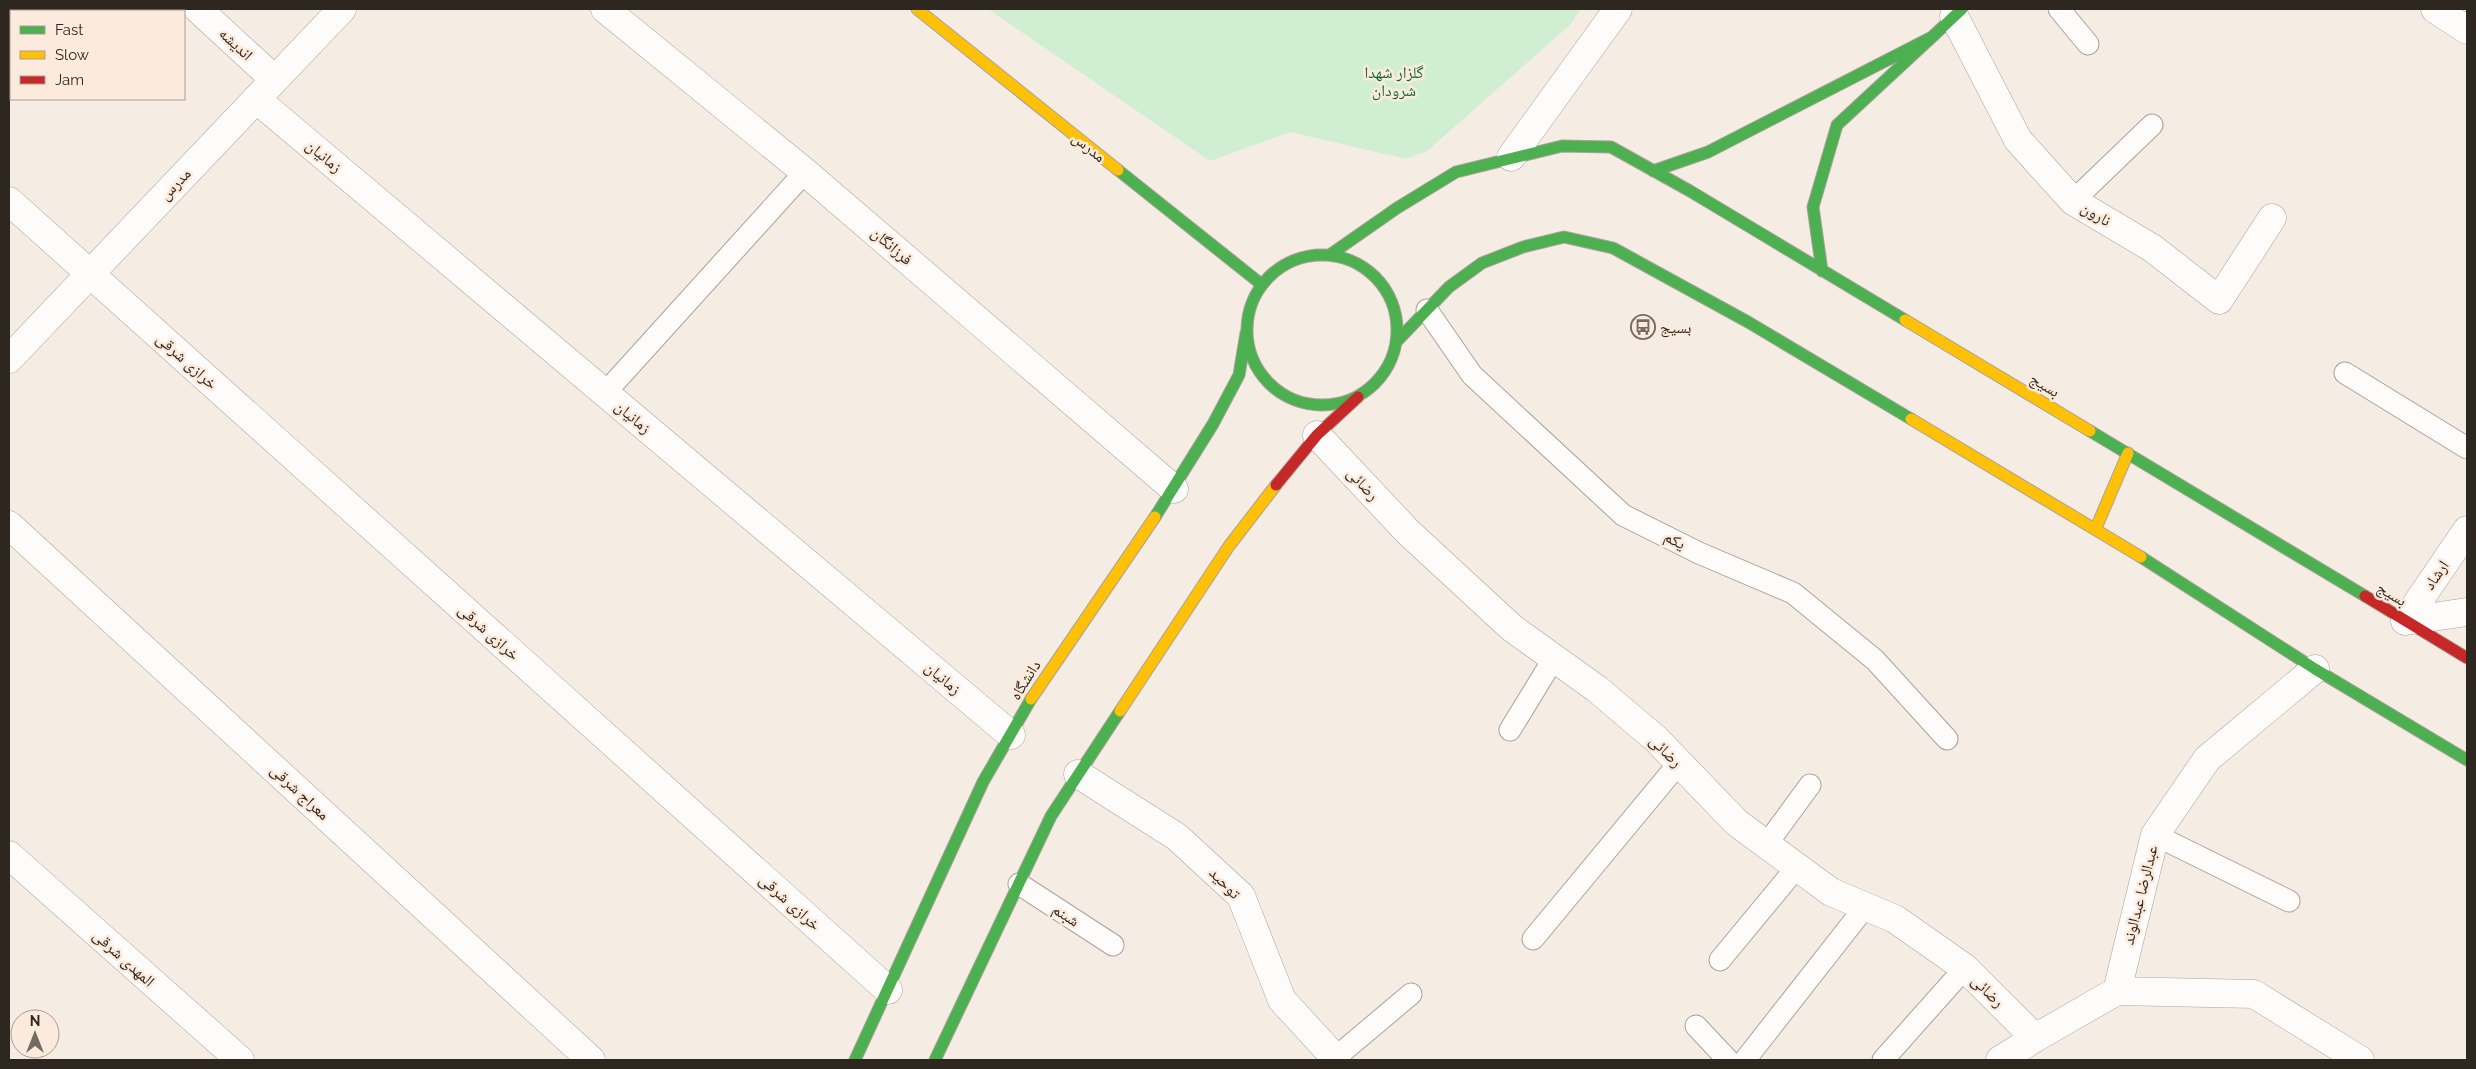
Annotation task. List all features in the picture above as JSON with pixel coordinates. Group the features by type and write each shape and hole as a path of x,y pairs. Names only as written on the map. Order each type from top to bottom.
{"main road":[{"name":"مدرس","path":"917,9 1261,284"},
{"path":"1822,271 1813,207 1837,125 1958,12"},
{"path":"1653,171 1708,152 1932,37"},
{"name":"بسیج","path":"1331,254 1397,208 1456,172 1562,146 1611,147 2128,453 2467,658"},
{"path":"1398,340 1449,287 1482,263 1523,247 1564,238 1612,248 1748,322 2096,528 2316,670 2467,760"},
{"path":"935,1060 1051,816 1078,774 1229,546 1271,490 1317,435 1358,397 1377,383 1391,362 1398,340 1397,316 1389,293 1374,274 1354,261 1331,254 1305,256 1281,267 1261,284 1249,307 1246,333 1251,359 1266,382 1286,397 1312,405 1335,404 1358,397"},
{"name":"دانشگاه","path":"855,1060 983,782 1036,691 1174,490 1239,375 1246,333"},
{"path":"2096,528 2128,453"}],"street":[{"name":"اندیشه","path":"198,9 274,79"},
{"name":"مدرس","path":"9,359 342,9"},
{"name":"فرزانگان","path":"605,9 805,172 1174,490"},
{"path":"1511,157 1618,9"},
{"path":"2435,9 2467,30"},
{"name":"نارون","path":"1958,12 2018,140 2073,201 2152,248 2219,300 2272,218"},
{"name":"زمانیان","path":"256,99 1011,735"},
{"name":"خرازی شرقی","path":"9,201 888,990"},
{"name":"رضائی","path":"1317,435 1408,532 1512,628 1597,689 1656,739 1737,823 1830,892 1895,919 1965,968 2035,1038"},
{"name":"معراج شرقی","path":"9,525 591,1060"},
{"name":"ارشاد","path":"2405,620 2467,530"},
{"path":"2405,620 2467,612"},
{"name":"عبدالرضا عبدالوند","path":"2117,991 2155,834 2207,759 2316,670"},
{"name":"توحید","path":"1078,774 1177,837 1241,896 1282,1000 1336,1059"},
{"name":"المهدی شرقی","path":"9,855 240,1060"},
{"path":"2000,1060 2117,991 2254,994 2360,1060"}],"lane":[{"path":"2059,9 2088,44"},
{"path":"2073,201 2152,125"},
{"path":"605,393 805,172"},
{"name":"یکم","path":"1427,310 1472,375 1623,515 1699,553 1793,593 1875,660 1947,739"},
{"path":"2345,373 2467,448"},
{"path":"1510,730 1554,658"},
{"path":"1533,939 1679,762"},
{"path":"1766,845 1810,785"},
{"path":"2155,834 2289,901"},
{"path":"1720,960 1797,867"},
{"name":"شبنم","path":"1019,884 1113,945"},
{"path":"1745,1060 1865,906"},
{"path":"1883,1060 1965,968"},
{"path":"1336,1059 1411,994"},
{"path":"1696,1026 1728,1060"}],"green space":[{"name":"گلزار شهدا شرودان","path":"988,9 1581,9 1570,25 1427,151 1406,159 1290,132 1210,161"}],"traffic: fast":[{"path":"1932,37 1962,9"},
{"path":"1653,171 1708,152 1932,37 1837,125 1813,207 1822,271"},
{"path":"1331,254 1397,208 1456,172 1562,146 1611,147 1690,191 1905,320"},
{"path":"1118,170 1261,284"},
{"path":"1398,340 1449,287 1482,263 1523,247 1564,237 1613,248 1748,322 1911,419"},
{"path":"1322,255 1337,256 1351,260 1364,267 1375,277 1385,288 1392,301 1396,315 1397,330 1396,345 1392,359 1385,372 1375,383 1364,393 1351,400 1337,404 1322,405 1307,404 1293,400 1280,393 1269,383 1259,372 1252,359 1248,345 1247,330 1248,315 1252,301 1259,288 1269,277 1280,267 1293,260 1307,256 1322,255"},
{"path":"1155,517 1213,424 1239,375 1246,333"},
{"path":"2090,431 2365,596"},
{"path":"2141,557 2315,669 2467,760"},
{"path":"855,1060 983,782 1031,699"},
{"path":"935,1060 1051,816 1120,711"}],"traffic: slow":[{"path":"917,9 1118,170"},
{"path":"1905,320 2090,431"},
{"path":"1911,419 2141,557"},
{"path":"2096,528 2128,453"},
{"path":"1120,711 1229,546 1276,485"},
{"path":"1031,699 1155,517"}],"traffic: jam":[{"path":"1276,485 1317,435 1358,397"},
{"path":"2365,596 2467,658"}],"place":[{"name":"بسیج","path":"1643,327"}]}
